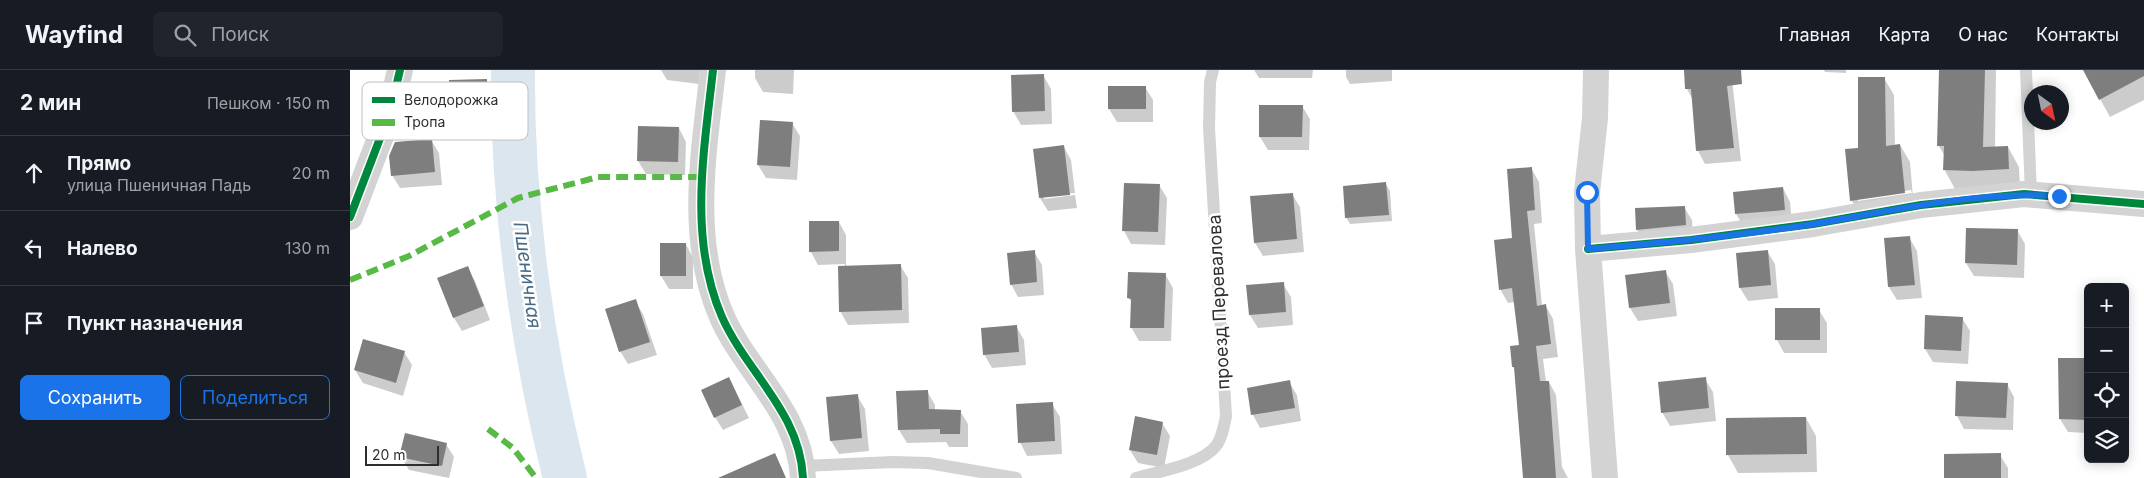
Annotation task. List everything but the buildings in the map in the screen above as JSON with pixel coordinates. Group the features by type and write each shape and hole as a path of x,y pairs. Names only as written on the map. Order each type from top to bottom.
{"street":[{"path":"713,70 700,186 704,244 712,287 723,318 791,427 803,472"},
{"path":"1596,70 1595,118 1587,192 1588,249 1605,478"},
{"path":"350,216 379,140"},
{"path":"1588,249 1691,240 1813,224 1921,205 2031,194 2144,204"}],"lane":[{"name":"проезд Перевалова","path":"1136,478 1198,460 1216,446 1222,434 1226,416 1209,128 1210,82 1213,70"},
{"path":"2026,70 2031,194"},
{"path":"803,472 892,462 928,463 1016,478"}],"waterway":[{"name":"Пшеничная","path":"513,70 513,82"},
{"name":"Пшеничная","path":"515,140 520,224 526,275 543,378 565,478"}],"marked path":[{"path":"350,280 409,256 518,198 598,177 701,177"},
{"path":"488,429 513,448 536,478"}],"cycle path":[{"path":"397,82 400,70"},
{"path":"713,70 701,195 705,257 711,287 722,317 733,337 783,413 793,433 800,454 803,478"},
{"path":"350,217 379,140"},
{"path":"1588,249 1691,240 1813,224 1921,205 2024,194 2144,204"}],"route":[{"path":"1587,192 1588,249 1691,240 1813,224 1921,205 2024,194 2059,196"}]}
